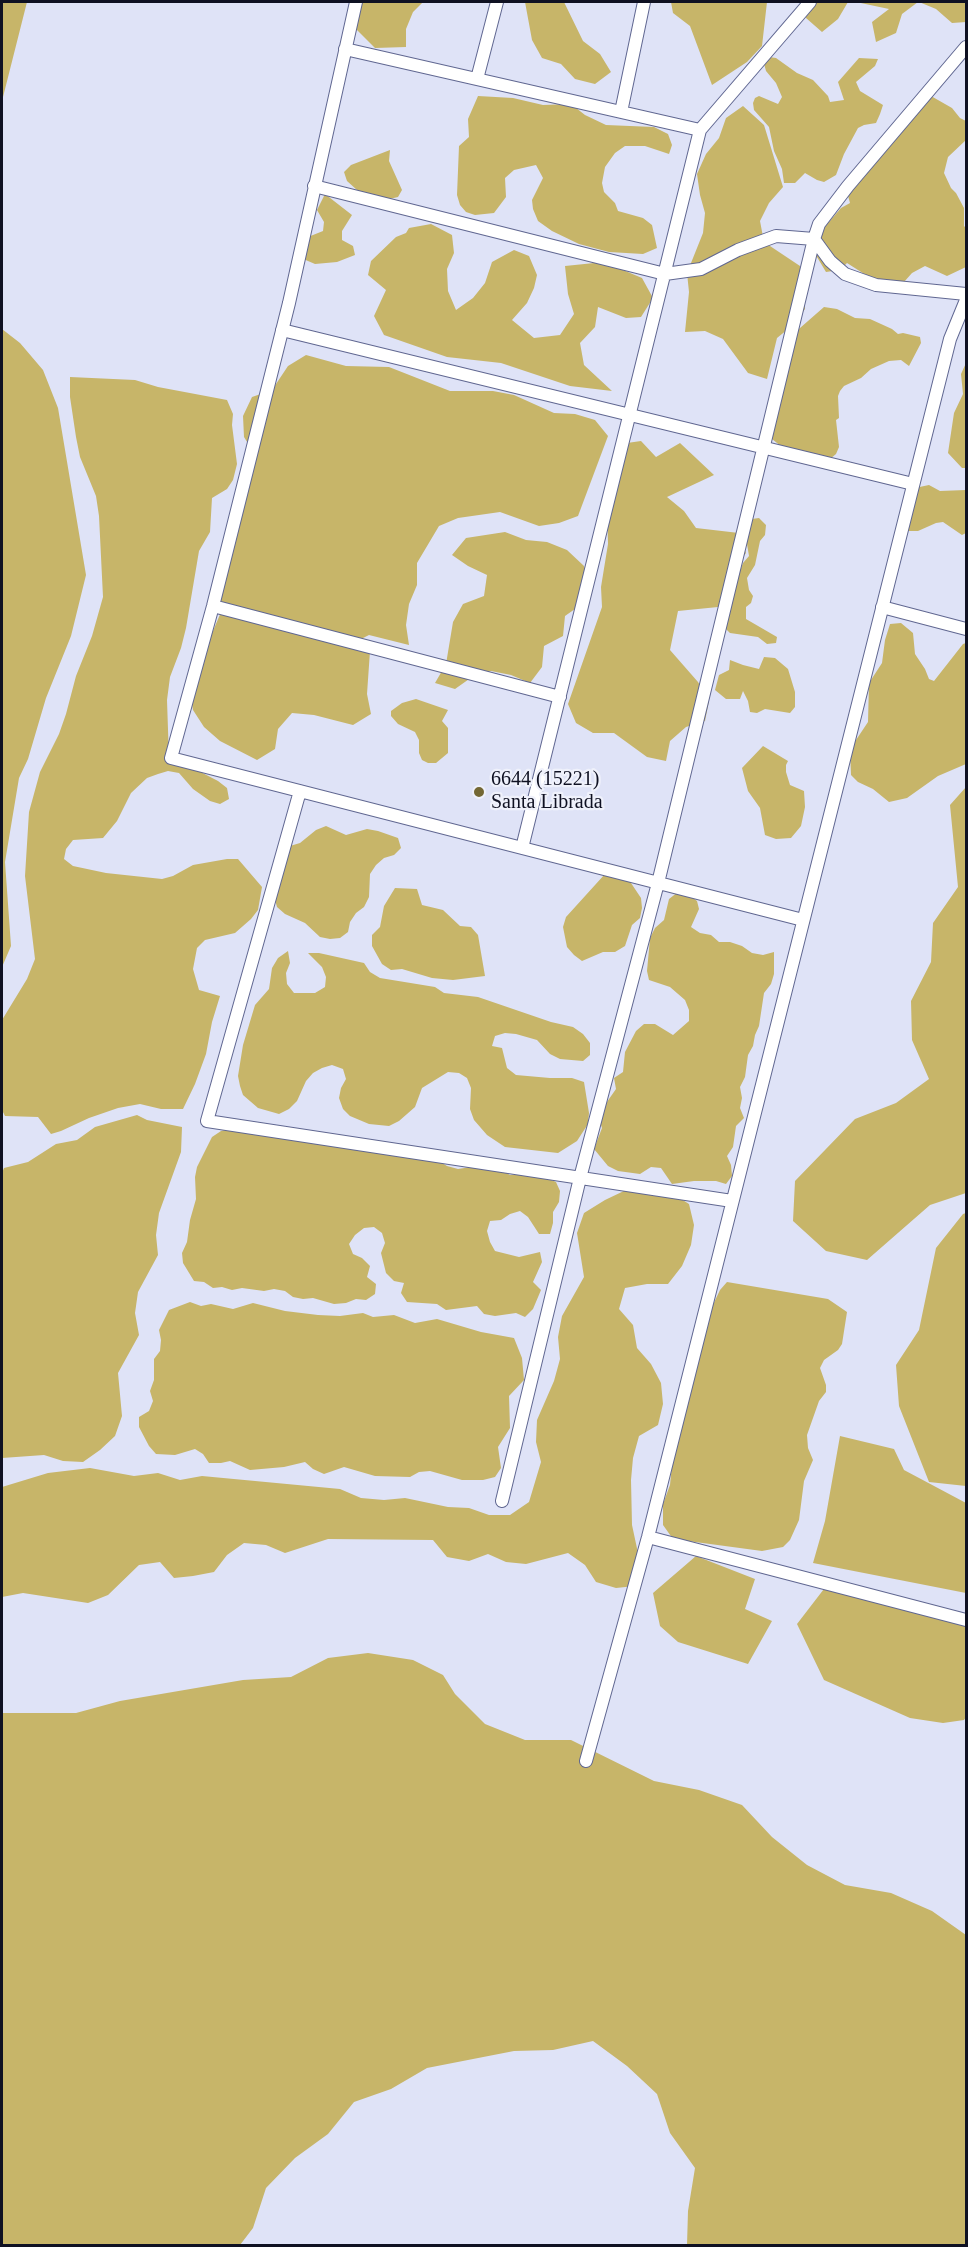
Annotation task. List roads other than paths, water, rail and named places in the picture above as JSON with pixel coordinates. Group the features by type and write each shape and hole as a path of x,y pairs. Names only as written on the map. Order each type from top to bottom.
{"street":[{"path":"356,2 282,330 213,606 171,758 803,921"},
{"path":"477,79 497,2"},
{"path":"621,112 644,2"},
{"path":"522,848 700,130 810,2"},
{"path":"502,1501 580,1178 658,883 814,239 819,224 848,186 966,47"},
{"path":"345,49 700,130"},
{"path":"314,186 665,274 701,269 738,250 776,236 814,239 830,261 844,274 876,285 966,294"},
{"path":"586,1761 648,1537 950,339 966,300"},
{"path":"282,330 913,484"},
{"path":"213,606 560,697"},
{"path":"882,607 966,629"},
{"path":"300,791 207,1121 732,1201"},
{"path":"648,1537 966,1620"}],"place":[{"name":"6644 (15221) Santa Librada","path":"479,792"}]}
